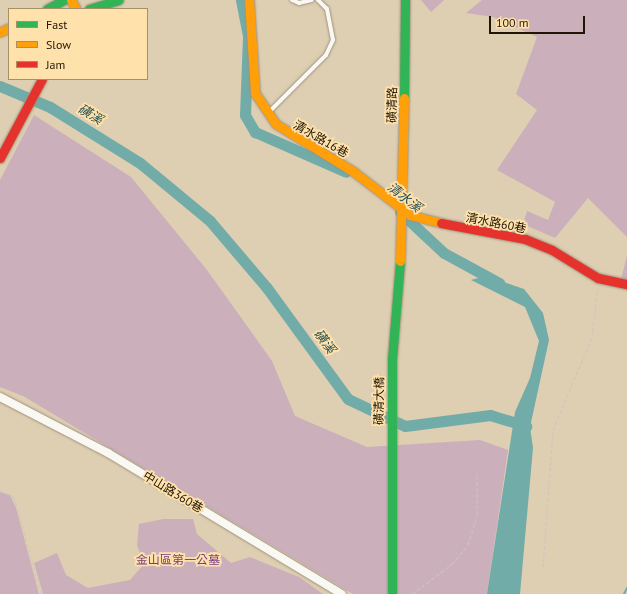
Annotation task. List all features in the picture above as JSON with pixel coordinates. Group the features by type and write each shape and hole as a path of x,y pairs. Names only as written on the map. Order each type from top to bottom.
{"street":[{"path":"49,8 64,0"},
{"path":"92,8 120,0"},
{"name":"清水路16巷","path":"249,0 254,30 252,80 268,114 292,137 354,172 402,210"},
{"name":"磺清路","path":"402,210 405,0"},
{"path":"0,158 41,80"},
{"name":"清水路60巷","path":"402,210 459,228 525,239 552,250 598,278 627,284"},
{"name":"磺清大橋","path":"392,594 392,359 402,210"},
{"name":"中山路360巷","path":"0,397 108,453 342,594"}],"lane":[{"path":"292,0 299,3 312,0"},
{"path":"268,114 326,56 333,40 330,19 318,0"}],"path":[{"path":"543,567 553,430 592,337 599,301 598,278"},
{"path":"412,594 452,564 468,545 477,515 477,472"},
{"path":"0,490 14,497 41,594"}],"green space":[{"path":"421,0 444,0 431,12"},
{"path":"482,0 627,0 627,237 588,198 555,238 523,224 527,211 548,220 555,202 497,170 537,110 516,94 537,37 493,17 466,13"},
{"path":"34,115 131,177 207,270 272,361 295,416 367,447 480,440 508,450 487,594 353,594 23,396 0,387 0,180"},
{"path":"627,256 627,279 621,279"},
{"path":"0,492 10,495 16,508 39,594 0,594"},
{"name":"金山區第一公墓","path":"163,519 193,519 197,534 231,563 250,557 299,577 323,594 43,594 34,563 57,553 66,575 88,588 130,580 144,564 137,545 139,524"}],"water":[{"path":"486,276 524,289 543,313 549,340 530,427 533,448 520,594 487,594 515,412 530,378 539,341 525,307 471,280"}],"waterway":[{"name":"清水溪","path":"241,0 248,37 245,115 255,132 346,172"},
{"name":"磺溪","path":"0,86 50,107 140,163 210,221 267,288 348,399 405,426 490,415 526,426"},
{"name":"清水溪","path":"400,212 444,253 499,283"},
{"path":"624,594 627,588"}],"traffic: fast":[{"path":"49,8 64,0"},
{"path":"92,8 119,0"},
{"path":"404,98 405,0"},
{"path":"392,594 392,359 400,261"}],"traffic: slow":[{"path":"71,0 75,8"},
{"path":"249,0 255,93 276,124 354,172 410,215 441,223"},
{"path":"0,32 8,28"},
{"path":"400,261 404,98"}],"traffic: jam":[{"path":"0,158 41,80"},
{"path":"441,223 525,239 552,250 598,278 627,284"}]}
